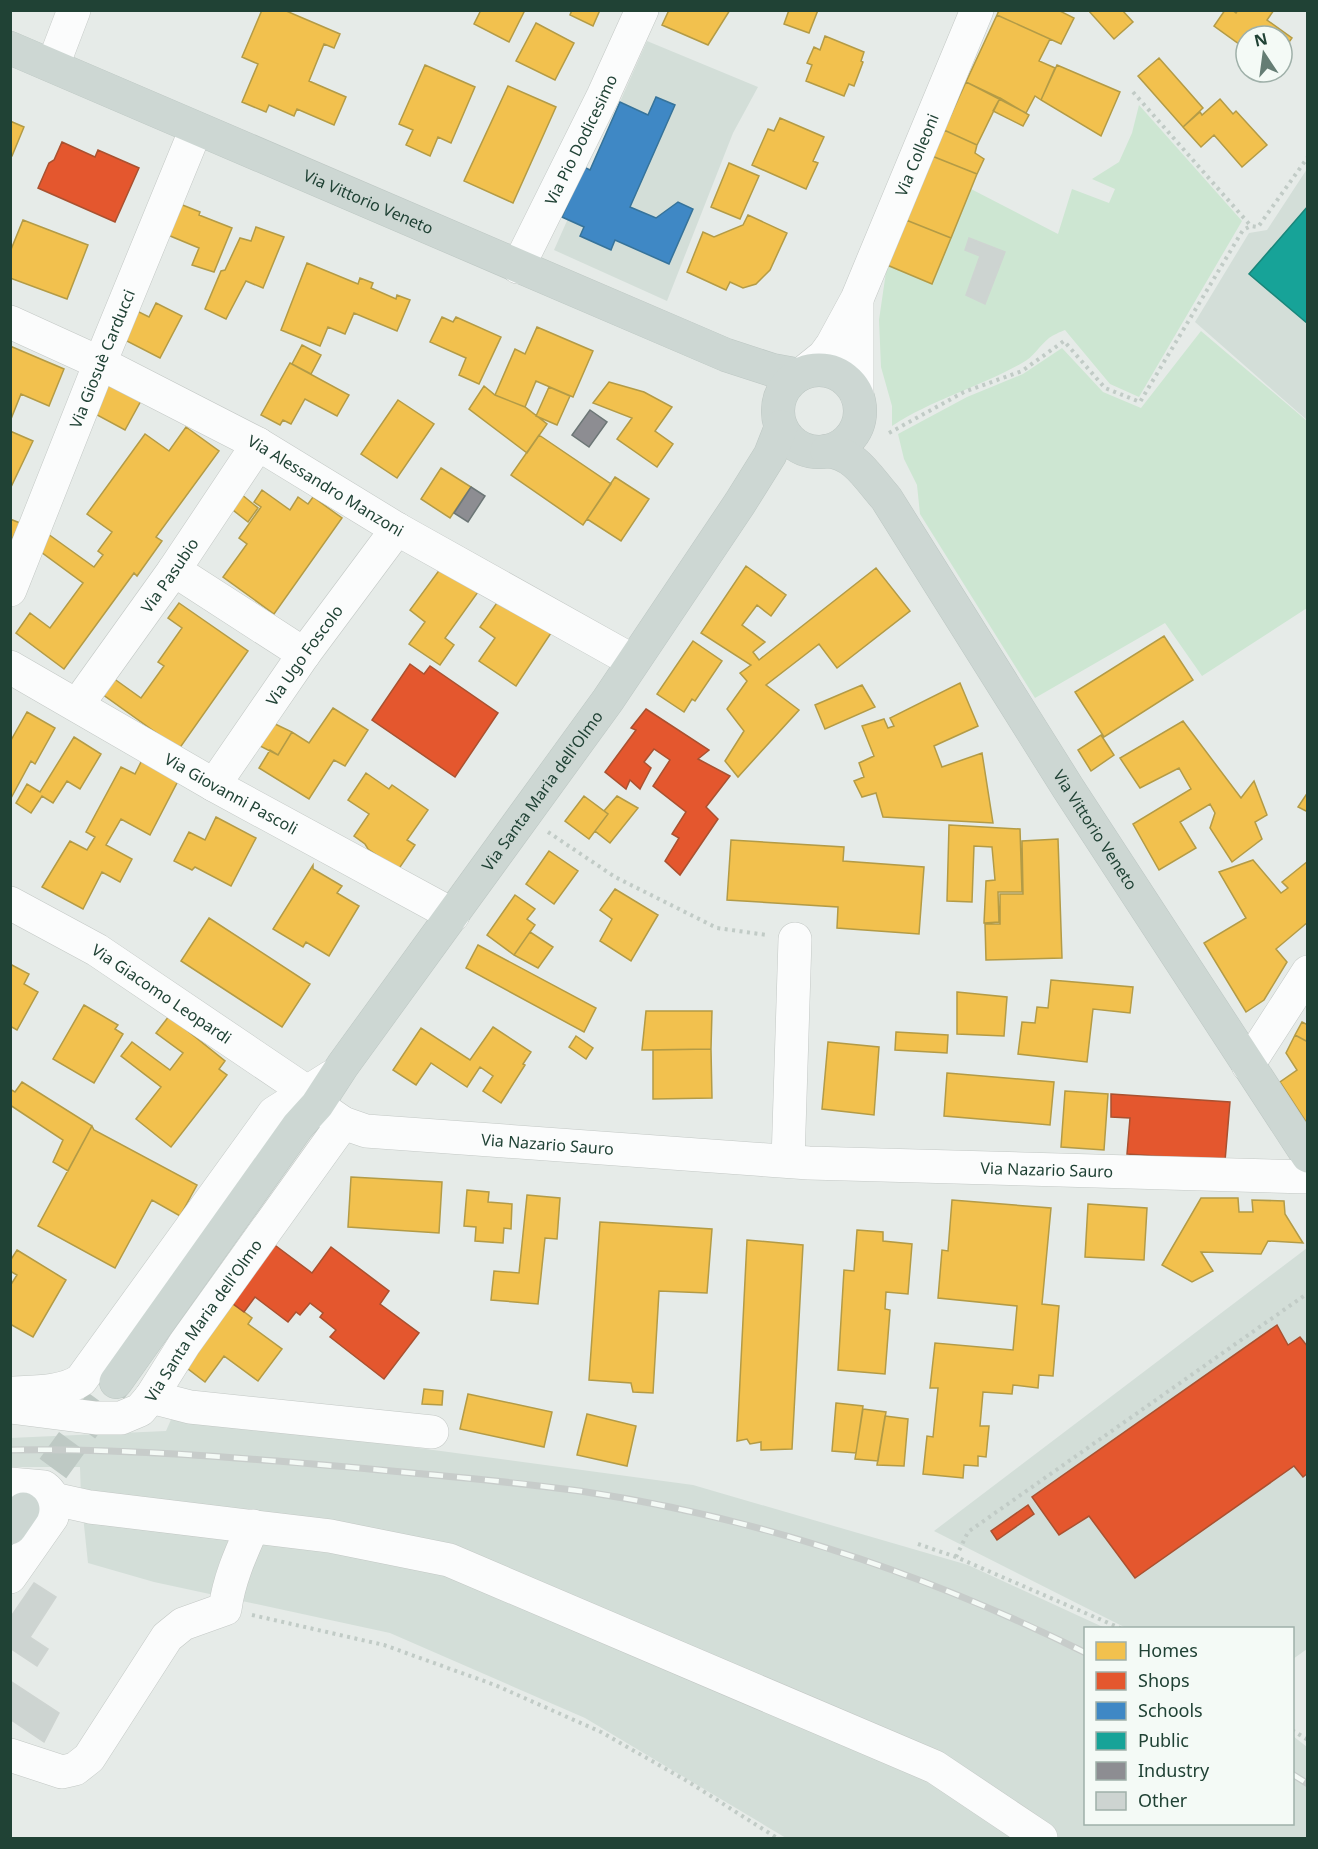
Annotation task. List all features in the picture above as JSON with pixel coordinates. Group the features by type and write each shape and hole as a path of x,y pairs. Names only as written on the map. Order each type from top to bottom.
{"main road":[{"name":"Via Vittorio Veneto","path":"10,48 726,355 772,370 801,374"},
{"name":"Via Vittorio Veneto","path":"726,355 766,394 780,423"},
{"path":"812,370 823,370 834,372 844,378 857,411 845,442 821,451 797,446 785,434 780,423 778,406 789,383 801,374 812,370"},
{"name":"Via Vittorio Veneto","path":"857,411 864,450 886,498 1068,788 1308,1156"},
{"name":"Via Santa Maria dell'Olmo","path":"116,1382 298,1126 312,1098 338,1073 633,661 770,455 780,423"},
{"name":"Via Vittorio Veneto","path":"821,451 839,452 852,459 886,498"},
{"name":"Via Santa Maria dell'Olmo","path":"740,503 797,458 821,451"}],"street":[{"path":"53,65 74,10"},
{"name":"Via Pio Dodicesimo","path":"518,267 603,96 642,10"},
{"name":"Via Colleoni","path":"801,374 828,351 857,299 977,10"},
{"name":"Via Giosuè Carducci","path":"10,591 196,129"},
{"name":"Via Colleoni","path":"857,299 857,411"},
{"name":"Via Alessandro Manzoni","path":"10,322 100,363 258,444 397,529 633,661"},
{"name":"Via Pasubio","path":"78,704 174,570 258,444"},
{"name":"Via Ugo Foscolo","path":"214,786 304,654 397,529"},
{"path":"174,570 304,654"},
{"name":"Via Giovanni Pascoli","path":"10,667 78,704 214,786 453,915"},
{"name":"Via Giacomo Leopardi","path":"10,903 98,950 312,1098"},
{"path":"788,1161 795,939"},
{"path":"1248,1065 1308,972"},
{"name":"Via Nazario Sauro","path":"312,1098 343,1123 366,1131 788,1161 1308,1177"},
{"name":"Via Santa Maria dell'Olmo","path":"81,1380 274,1113 312,1098"},
{"name":"Via Santa Maria dell'Olmo","path":"10,1407 121,1419 140,1410 151,1397 185,1343 343,1123"},
{"path":"10,1393 64,1388 81,1380"},
{"path":"81,1380 80,1396 85,1406 96,1418"},
{"path":"151,1397 190,1407 432,1432"},
{"path":"15,1507 44,1487 54,1499 90,1508 330,1536 449,1560 935,1767 1041,1839"},
{"path":"10,1577 52,1517 54,1499"},
{"path":"10,1755 63,1772 75,1769 89,1758 167,1637 183,1624 225,1609 227,1589 232,1573 253,1526"}],"path":[{"path":"1133,92 1251,226"},
{"path":"889,433 964,392 1022,371 1064,341 1106,388 1140,402 1243,230 1251,226 1258,227 1308,157"},
{"path":"543,829 615,877 717,928 795,939"},
{"path":"956,1557 968,1532 1308,1293"},
{"path":"918,1544 956,1557 1115,1627"},
{"path":"225,1609 384,1645 495,1685 601,1732 687,1781 777,1839"},
{"path":"1294,1731 1308,1740"}],"shaded area":[{"path":"647,41 758,87 733,133 667,301 554,250"},
{"path":"1307,169 1307,420 1195,322 1249,233 1267,230"},
{"path":"1307,1248 1307,1649 1294,1658 1294,1627 1124,1627 934,1531"},
{"path":"173,1415 693,1485 968,1565 1103,1627 1084,1627 1084,1825 1294,1825 1294,1737 1307,1747 1307,1838 786,1838 585,1718 390,1633 154,1582 88,1563 80,1467 11,1467 10,1438 166,1431"}],"green space":[{"path":"1139,105 1242,221 1139,397 1110,384 1065,330 1049,338 1022,363 924,408 892,426 892,406 881,367 879,320 887,265 932,283 971,189 1058,234 1072,189 1109,203 1115,189 1092,179 1119,162 1132,133"},
{"path":"1201,331 1307,421 1307,608 1202,676 1165,623 1035,698 920,514 917,485 904,459 898,434 967,397 1023,374 1062,348 1103,392 1141,408"}],"building: Homes":[{"path":"262,10 284,10 340,34 334,48 324,44 309,81 346,97 334,125 297,109 294,116 269,105 266,112 242,102 258,64 242,57"},
{"path":"481,10 525,10 509,42 474,24"},
{"path":"572,10 600,10 593,26 570,15"},
{"path":"669,10 730,10 708,45 662,25"},
{"path":"789,10 818,10 809,33 784,24"},
{"path":"999,10 1058,10 1074,18 1061,44 997,15"},
{"path":"1088,10 1122,10 1133,22 1114,39"},
{"path":"1225,10 1232,10 1236,13 1238,10 1274,10 1267,20 1273,24 1234,24 1234,40 1214,26"},
{"path":"997,15 1050,39 1039,61 1055,68 1041,100 1035,96 1026,113 966,82"},
{"path":"536,23 574,43 555,80 516,61"},
{"path":"825,36 864,52 861,61 863,62 854,86 849,84 844,96 806,81 812,65 807,63 814,47 820,50"},
{"path":"1159,58 1203,108 1183,127 1138,76"},
{"path":"425,65 475,87 451,143 438,137 430,156 406,145 413,130 399,124"},
{"path":"1057,65 1120,92 1101,136 1041,100"},
{"path":"966,82 1000,98 977,145 944,130"},
{"path":"508,86 556,107 513,203 464,181"},
{"path":"1000,98 1029,115 1023,126 993,111"},
{"path":"1220,99 1233,114 1236,111 1267,145 1242,167 1214,135 1201,147 1183,127 1200,112 1202,115"},
{"path":"780,118 824,137 813,161 818,163 806,189 752,165 768,129 774,131"},
{"path":"10,121 24,127 12,156 10,156"},
{"path":"944,130 977,145 975,153 984,159 977,174 932,156"},
{"path":"932,156 977,174 951,238 906,220"},
{"path":"729,163 759,176 740,219 711,207"},
{"path":"175,202 200,212 199,215 232,228 214,272 192,265 199,248 163,233"},
{"path":"748,215 787,233 770,270 756,284 743,288 730,282 726,290 687,272 703,232 714,237 743,225"},
{"path":"23,220 88,245 67,299 10,278 10,252"},
{"path":"906,220 951,238 932,284 887,265"},
{"path":"256,227 284,237 263,288 246,281 226,319 205,309 221,271 225,270 240,238 251,241"},
{"path":"307,263 358,284 360,278 373,283 371,288 396,299 397,295 410,300 397,331 354,313 345,334 328,327 320,346 281,330"},
{"path":"156,303 182,316 160,358 117,336 131,308 149,317"},
{"path":"442,317 453,322 456,317 501,337 479,384 459,375 466,358 430,342"},
{"path":"537,327 593,351 573,397 536,381 525,407 495,395 515,349 525,354"},
{"path":"302,345 321,355 311,374 292,364"},
{"path":"10,346 64,369 49,406 21,394 11,419"},
{"path":"290,363 349,395 337,416 305,399 291,424 283,420 280,425 261,415"},
{"path":"103,376 143,397 125,430 86,409"},
{"path":"609,382 644,392 672,407 655,431 673,444 657,467 617,439 632,418 593,403"},
{"path":"484,386 495,395 525,407 547,424 527,453 469,409"},
{"path":"549,387 570,396 557,425 536,416"},
{"path":"398,400 434,424 397,478 361,454"},
{"path":"186,427 219,451 156,537 162,541 137,576 134,573 64,669 16,633 30,613 50,628 83,583 37,549 48,534 94,567 103,555 98,551 112,532 87,514 145,434 169,451"},
{"path":"10,431 33,441 11,487 10,487"},
{"path":"539,435 611,484 583,525 511,475"},
{"path":"441,468 471,487 450,518 421,499"},
{"path":"615,477 649,499 621,541 587,519"},
{"path":"235,489 258,508 248,522 224,503"},
{"path":"262,490 290,510 298,497 308,504 313,497 342,518 274,614 223,577 247,544 239,538 261,507 254,502"},
{"path":"10,519 20,523 10,544"},
{"path":"446,561 483,585 445,638 454,645 440,665 409,644 425,622 410,610"},
{"path":"746,566 786,595 771,616 757,605 742,625 765,642 753,652 759,660 876,568 910,611 837,668 819,644 766,685 799,710 738,777 725,761 744,731 727,709 747,681 740,673 751,665 701,633"},
{"path":"501,597 553,630 516,686 479,661 495,638 480,627"},
{"path":"179,603 248,651 179,749 102,694 113,678 141,698 164,666 158,662 182,628 168,618"},
{"path":"1164,636 1193,680 1104,737 1075,692"},
{"path":"693,641 722,661 695,701 692,699 684,712 657,694"},
{"path":"960,683 978,726 934,746 942,767 982,753 993,823 883,817 876,793 862,797 854,781 864,777 859,763 874,756 862,726 884,719 888,728 894,726 890,718"},
{"path":"862,685 875,707 825,729 815,705"},
{"path":"333,708 368,730 345,766 334,760 309,799 259,768 270,750 278,755 292,732 309,743"},
{"path":"27,712 55,728 35,764 31,761 10,800 10,742"},
{"path":"1183,721 1241,798 1254,781 1267,815 1255,822 1262,839 1232,862 1210,828 1215,813 1210,804 1180,822 1196,848 1159,870 1133,824 1191,789 1179,768 1140,788 1120,758"},
{"path":"273,723 292,732 278,755 258,745"},
{"path":"1101,735 1114,755 1091,771 1078,750"},
{"path":"74,737 101,754 80,789 67,781 53,803 42,796 31,813 16,803 27,784 40,792"},
{"path":"142,760 179,779 150,835 121,819 106,845 132,859 120,882 102,872 83,909 42,887 70,841 87,850 95,837 86,832 121,767 135,774"},
{"path":"366,773 389,789 392,785 428,810 407,840 415,845 398,870 354,836 369,814 348,800"},
{"path":"1308,792 1308,812 1298,807"},
{"path":"584,796 608,814 589,839 565,821"},
{"path":"617,796 638,808 610,843 595,831 608,814 604,811"},
{"path":"216,817 256,838 231,886 195,867 192,870 174,861 189,832 205,840"},
{"path":"949,825 1020,829 1022,892 998,892 999,922 984,923 986,881 995,880 992,847 974,846 972,902 947,901"},
{"path":"1058,839 1062,958 986,960 985,924 1000,924 1000,894 1023,894 1022,841"},
{"path":"731,840 844,847 843,861 924,867 919,934 837,928 838,907 727,900"},
{"path":"549,851 578,871 554,904 526,884"},
{"path":"1253,860 1281,893 1288,888 1282,882 1308,861 1308,922 1276,949 1287,962 1264,1000 1246,1012 1204,943 1246,918 1219,872"},
{"path":"313,865 313,869 342,886 337,893 359,906 329,956 306,942 303,947 273,929"},
{"path":"615,889 658,915 631,961 600,941 612,919 600,910"},
{"path":"515,895 535,909 527,919 535,925 514,955 487,935"},
{"path":"209,918 310,984 282,1027 181,961"},
{"path":"530,932 553,947 538,968 514,955"},
{"path":"478,945 596,1008 584,1032 466,968"},
{"path":"10,964 29,974 24,984 38,992 17,1030 10,1026"},
{"path":"1051,980 1133,987 1130,1013 1093,1009 1087,1062 1018,1054 1022,1022 1035,1023 1037,1007 1048,1008"},
{"path":"957,992 1007,997 1004,1036 957,1034"},
{"path":"84,1005 118,1025 115,1029 123,1034 94,1083 53,1059"},
{"path":"646,1011 712,1011 711,1049 642,1050"},
{"path":"169,1016 225,1061 219,1069 227,1075 171,1147 136,1119 161,1087 121,1056 132,1042 170,1070 183,1053 156,1033"},
{"path":"1302,1022 1308,1025 1308,1042 1295,1035"},
{"path":"493,1027 531,1052 501,1103 483,1091 493,1076 480,1067 467,1087 431,1063 416,1085 393,1070 421,1028 470,1060"},
{"path":"896,1032 948,1035 947,1053 895,1050"},
{"path":"1295,1035 1308,1042 1308,1125 1280,1082 1297,1070 1286,1053"},
{"path":"576,1036 593,1048 586,1059 569,1047"},
{"path":"828,1042 879,1047 874,1115 822,1109"},
{"path":"711,1049 712,1098 653,1099 653,1050"},
{"path":"947,1073 1054,1082 1050,1125 944,1116"},
{"path":"22,1082 92,1126 68,1171 53,1162 63,1140 10,1105 10,1089 15,1092"},
{"path":"1065,1091 1108,1094 1104,1150 1061,1147"},
{"path":"92,1126 94,1130 197,1185 180,1216 152,1200 115,1268 38,1226"},
{"path":"351,1177 442,1182 439,1233 348,1227"},
{"path":"467,1190 489,1192 488,1202 512,1204 511,1229 504,1228 503,1243 475,1241 476,1227 464,1226"},
{"path":"527,1195 560,1198 557,1239 545,1238 538,1304 491,1300 494,1271 519,1273"},
{"path":"1201,1198 1238,1198 1239,1212 1253,1212 1252,1200 1284,1201 1285,1214 1303,1243 1268,1241 1261,1254 1201,1252 1213,1271 1192,1282 1162,1265"},
{"path":"952,1200 1051,1208 1042,1304 1059,1306 1053,1376 1039,1375 1038,1388 1013,1385 1012,1394 983,1392 980,1426 989,1426 986,1457 978,1456 978,1466 964,1465 963,1478 923,1474 927,1436 933,1437 938,1388 930,1388 935,1343 1013,1350 1017,1306 938,1298 942,1250 948,1251"},
{"path":"1088,1204 1147,1208 1144,1260 1085,1257"},
{"path":"600,1222 712,1229 707,1293 659,1291 653,1393 633,1392 631,1383 589,1380"},
{"path":"857,1230 883,1232 883,1241 912,1244 908,1294 886,1292 885,1309 890,1310 885,1374 838,1370 844,1270 854,1271"},
{"path":"747,1240 803,1245 792,1449 761,1450 761,1442 750,1444 747,1439 737,1441"},
{"path":"17,1250 66,1280 33,1337 10,1324 10,1286 17,1275 10,1271 10,1261"},
{"path":"230,1301 252,1318 248,1324 282,1349 258,1381 224,1356 205,1382 183,1365"},
{"path":"424,1389 443,1391 442,1405 422,1404"},
{"path":"468,1394 552,1412 544,1447 460,1429"},
{"path":"836,1403 863,1406 856,1453 832,1451"},
{"path":"863,1409 886,1412 878,1461 855,1459"},
{"path":"587,1414 636,1426 627,1466 577,1455"},
{"path":"885,1416 908,1419 904,1466 877,1465"}],"building: Shops":[{"path":"62,142 95,157 98,150 139,168 115,222 38,188 49,163 54,160"},
{"path":"410,664 424,674 430,666 498,713 455,777 372,720"},
{"path":"646,709 709,750 698,759 730,776 706,807 718,819 680,875 665,861 679,838 672,834 686,812 653,786 670,760 654,749 644,762 651,768 640,789 630,780 626,789 605,772 636,730 631,728"},
{"path":"1111,1094 1230,1102 1225,1161 1127,1154 1130,1118 1111,1117"},
{"path":"272,1243 312,1273 331,1247 389,1291 380,1304 419,1333 384,1379 330,1337 336,1330 320,1317 323,1313 310,1303 300,1315 296,1312 288,1322 255,1297 244,1312 229,1301"},
{"path":"1277,1325 1288,1345 1300,1337 1308,1347 1308,1473 1303,1477 1294,1466 1135,1578 1089,1516 1059,1535 1032,1497"},
{"path":"1028,1505 1034,1514 997,1540 991,1531"}],"building: Schools":[{"path":"656,97 675,105 630,207 656,218 678,202 693,209 669,264 615,240 611,250 580,236 584,227 562,217 584,167 590,170 620,102 648,115"}],"building: Public":[{"path":"1308,206 1308,324 1249,274"}],"building: Industry":[{"path":"590,410 607,422 589,447 572,435"},
{"path":"471,487 485,496 468,522 454,513"}],"building: Other":[{"path":"969,238 1005,252 985,304 966,295 980,256 965,250"},
{"path":"34,1583 56,1597 30,1637 48,1649 37,1666 10,1648 10,1618"},
{"path":"10,1681 59,1713 44,1742 10,1719"}],"tunnel":[{"path":"24,1508 116,1382"}],"railway":[{"path":"10,1450 141,1452 272,1461 525,1484 646,1502 711,1516 839,1552 965,1598 1084,1652"},
{"path":"1294,1775 1308,1784"}]}
